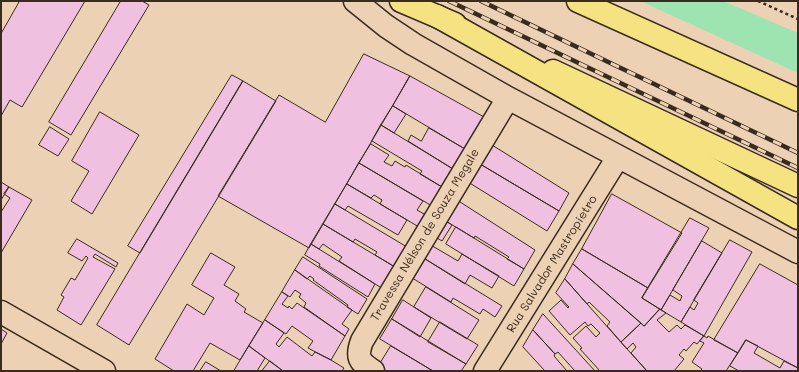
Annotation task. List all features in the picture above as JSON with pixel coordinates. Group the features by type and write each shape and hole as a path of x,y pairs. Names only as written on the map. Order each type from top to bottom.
{"main road":[{"path":"401,1 437,16 798,186"},
{"path":"578,1 798,100"},
{"path":"437,16 798,218"}],"street":[{"path":"355,1 386,26 413,44 508,98 798,252"},
{"name":"Travessa Nélson de Souza Megale","path":"373,371 360,359 358,351 362,341 508,98"},
{"name":"Rua Salvador Mastropietro","path":"485,371 618,156"},
{"path":"1,312 104,371"}],"path":[{"path":"758,1 798,19"}],"green space":[{"path":"640,1 723,1 798,33 798,73"}],"building":[{"path":"20,1 85,1 22,107 10,100 1,116 1,34"},
{"path":"121,1 142,1 149,5 71,135 49,122"},
{"path":"364,54 410,76 309,248 218,196 279,95 325,122"},
{"path":"232,75 243,81 140,253 128,246"},
{"path":"410,76 484,117 465,149 393,106"},
{"path":"243,81 276,101 129,345 97,325"},
{"path":"393,106 406,114 394,133 381,125"},
{"path":"100,112 139,135 92,214 71,201 89,171 72,161"},
{"path":"381,125 453,169 442,187 420,174 422,171 372,141"},
{"path":"50,127 69,139 58,156 39,145"},
{"path":"429,128 465,149 453,169 408,141 411,135 421,141"},
{"path":"371,144 389,155 384,162 392,166 395,161 405,167 406,165 442,187 432,206 359,163"},
{"path":"492,145 569,193 559,211 480,164"},
{"path":"359,163 423,201 417,210 426,215 419,227 380,204 382,200 374,195 371,198 347,184"},
{"path":"480,164 559,211 547,231 468,182"},
{"path":"1,182 9,187 1,200"},
{"path":"347,184 407,220 398,235 348,206 345,210 335,204"},
{"path":"9,187 32,200 1,253 1,212 10,198 4,194"},
{"path":"612,194 682,233 648,288 582,249"},
{"path":"457,200 535,250 524,269 507,259 509,257 475,236 474,238 444,220"},
{"path":"335,204 407,247 395,267 375,255 377,252 355,239 353,242 323,224"},
{"path":"690,218 709,228 661,310 642,298"},
{"path":"444,220 452,225 442,241 434,236"},
{"path":"323,224 395,267 383,289 339,261 342,257 323,244 319,249 311,244"},
{"path":"456,227 524,269 514,286 446,244"},
{"path":"77,239 118,263 116,267 95,254 93,257 115,269 81,325 57,310 64,297 61,295 71,278 75,280 88,258 86,256 82,261 68,253"},
{"path":"730,240 752,252 704,336 681,322 690,307 694,310 698,303 694,300"},
{"path":"702,241 722,253 681,322 661,310 670,295 680,301 682,296 673,290"},
{"path":"311,244 375,284 368,297 319,266 320,264 305,255"},
{"path":"429,244 458,261 462,254 499,276 492,288 470,275 465,284 422,257"},
{"path":"582,249 648,288 642,298 660,309 644,326 573,264"},
{"path":"211,253 235,267 224,285 239,294 235,301 246,309 244,312 263,323 240,360 210,343 193,371 174,371 155,359 187,304 204,315 214,298 192,285"},
{"path":"303,257 367,299 358,314 347,307 348,305 313,280 314,279 310,276 307,279 295,270"},
{"path":"422,257 502,306 495,317 483,309 480,314 453,298 451,302 409,276"},
{"path":"573,264 641,323 621,342 607,326 610,322 589,302 587,304 565,279"},
{"path":"760,264 798,285 798,368 746,340 738,353 714,340"},
{"path":"295,270 352,310 342,324 349,329 345,336 304,307 306,303 299,297 301,294 295,290 290,297 282,292"},
{"path":"565,279 647,371 600,371 580,349 582,348 573,338 586,326 596,337 600,333 591,324 588,326 585,322 570,335 549,311 561,300 568,308 569,307 556,293"},
{"path":"426,287 479,320 467,339 414,307"},
{"path":"282,292 288,296 282,304 288,308 289,306 292,309 297,303 345,336 331,360 308,348 313,341 292,326 286,334 265,320"},
{"path":"403,300 431,318 420,337 392,319"},
{"path":"660,309 666,313 657,320 669,332 677,325 681,329 685,325 704,336 697,344 694,342 686,351 684,349 679,355 684,359 674,371 647,371 631,353 636,347 633,343 627,349 621,342 641,323 644,326"},
{"path":"543,314 595,371 575,371 558,352 555,354 533,330"},
{"path":"392,319 466,364 461,371 433,371 380,339"},
{"path":"265,320 284,333 276,344 279,347 287,337 312,356 315,352 344,368 342,371 283,371 249,346"},
{"path":"440,322 478,345 466,364 428,342"},
{"path":"1,329 7,333 1,344"},
{"path":"533,330 555,354 554,356 567,371 545,371 523,347"},
{"path":"704,336 707,338 708,336 738,353 726,371 700,371 702,369 692,362 704,343 700,341"},
{"path":"746,340 758,346 754,353 780,368 784,361 798,368 798,371 739,371 730,366"},
{"path":"249,346 265,358 257,371 234,371"},
{"path":"391,346 433,371 385,371 378,367"},
{"path":"270,361 283,371 262,371"},
{"path":"206,362 221,371 200,371"}],"railway":[{"path":"449,1 798,168"},
{"path":"481,1 798,153"}]}
